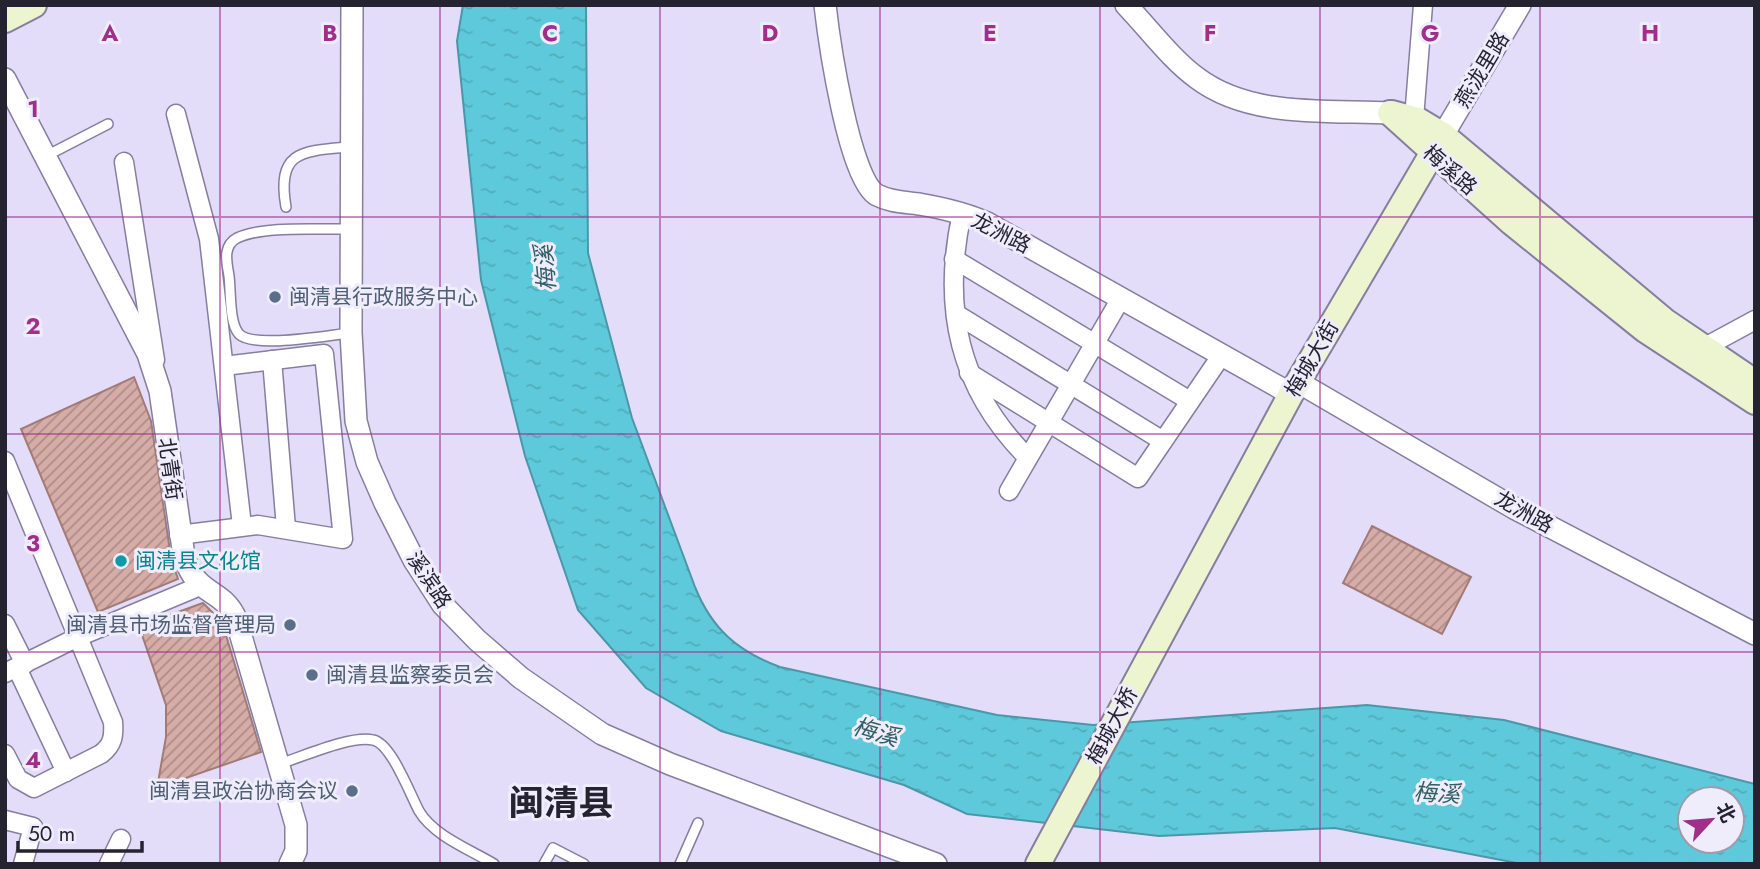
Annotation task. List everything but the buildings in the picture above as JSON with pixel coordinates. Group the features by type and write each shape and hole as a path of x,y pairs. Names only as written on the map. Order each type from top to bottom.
{"main road":[{"path":"5,20 34,5"},
{"name":"梅溪路","path":"1390,113 1438,144 1636,298 1693,354 1755,402"},
{"name":"梅城大街","path":"1186,588 1295,388 1438,144"},
{"name":"梅溪路","path":"1693,354 1755,382"},
{"name":"梅城大桥","path":"1038,864 1186,588"}],"street":[{"name":"溪滨路","path":"352,5 351,333 356,421 371,471 427,581 443,605 477,640 567,712 611,738 670,764 936,864"},
{"name":"龙洲路","path":"825,5 855,161 865,187 885,199 962,213 987,223 1222,356 1295,388 1514,508 1755,634"},
{"path":"1126,5 1195,77 1223,93 1291,109 1390,113"},
{"path":"1413,128 1423,5"},
{"name":"燕泷里路","path":"1438,144 1520,5"},
{"name":"北青街","path":"5,79 140,335 160,391 179,535 188,568 200,586 225,602 236,619 296,825 296,851 290,864"},
{"path":"176,114 207,226 242,526"},
{"path":"124,162 160,391"},
{"path":"962,213 954,259 956,313 961,351 969,373 997,423 1028,458"},
{"path":"954,259 1190,401"},
{"path":"1009,491 1120,300"},
{"path":"956,313 1163,441"},
{"path":"1693,354 1755,320"},
{"path":"179,535 242,526 286,528 343,539 324,354 224,366"},
{"path":"969,373 1138,478 1222,356"},
{"path":"272,360 286,528"},
{"path":"5,461 113,722 114,732 108,748 41,786 25,785 18,779 5,754"},
{"path":"16,668 78,637 200,586"},
{"path":"5,624 16,668 66,772"},
{"path":"5,820 33,827 23,864"},
{"path":"108,864 121,839"}],"lane":[{"path":"46,156 108,124"},
{"path":"286,207 283,173 293,159 309,151 352,147"},
{"path":"351,333 261,342 244,338 235,326 226,254 231,243 241,237 282,231 352,229"},
{"path":"279,764 362,739 378,741 385,746 429,824 494,864"},
{"path":"680,864 698,823"},
{"path":"544,864 552,848 584,864"}],"water":[{"name":"梅溪","path":"463,5 586,5 588,253 632,418 695,587 709,615 739,646 780,667 997,715 1093,725 1367,705 1504,720 1755,784 1755,864 1522,864 1335,828 1159,836 967,814 904,785 721,731 646,688 578,610 525,456 481,280 457,41"}],"place":[{"name":"闽清县行政服务中心","path":"275,297"},
{"name":"闽清县文化馆","path":"121,561"},
{"name":"闽清县市场监督管理局","path":"290,625"},
{"name":"闽清县监察委员会","path":"312,675"},
{"name":"闽清县政治协商会议","path":"352,791"}],"district":[{"name":"闽清县","path":"561,803"}]}
